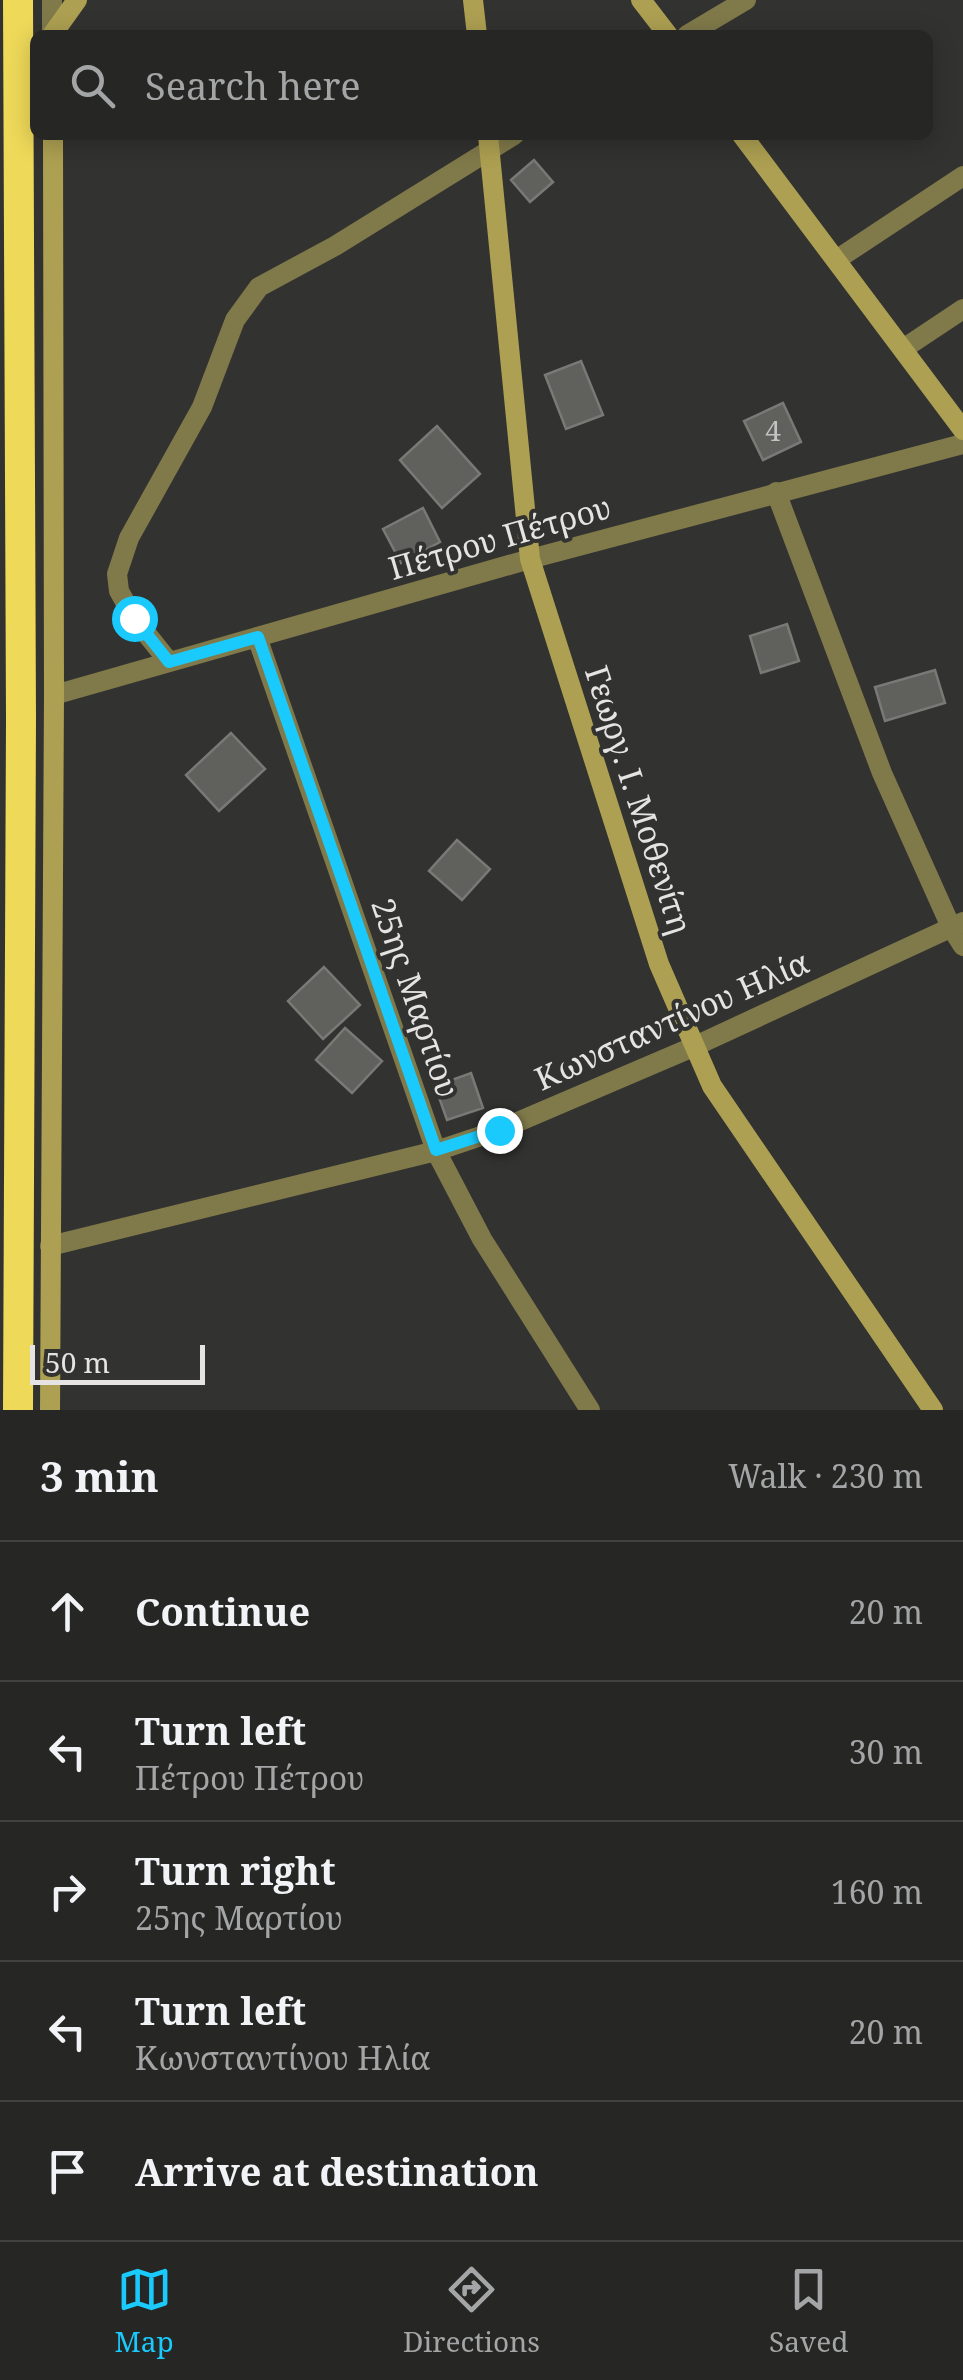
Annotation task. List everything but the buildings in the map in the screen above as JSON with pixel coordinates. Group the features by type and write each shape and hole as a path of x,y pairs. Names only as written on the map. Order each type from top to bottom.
{"highway":[{"path":"18,0 18,1410"}],"street":[{"path":"52,0 52,30"},
{"path":"56,30 78,0"},
{"path":"473,0 476,30"},
{"path":"642,0 664,30"},
{"path":"695,30 746,0"},
{"path":"50,1410 53,140"},
{"path":"746,140 963,430"},
{"path":"169,662 134,618 119,591 116,574 129,538 202,407 235,320 259,287 335,246 489,142"},
{"name":"Γεωργ. Ι. Μοθενίτη","path":"489,142 530,560 659,964 712,1086 933,1410"},
{"path":"836,260 963,176"},
{"path":"903,350 963,308"},
{"name":"Πέτρου Πέτρου","path":"54,695 776,492 963,444"},
{"path":"776,492 882,773 957,924 963,946"},
{"name":"25ης Μαρτίου","path":"258,637 436,1150 482,1239 590,1410"},
{"name":"Κωνσταντίνου Ηλία","path":"50,1246 436,1150 499,1130 693,1047 957,924"}],"route":[{"path":"134,618 169,662 258,637 436,1150 499,1130"}]}
